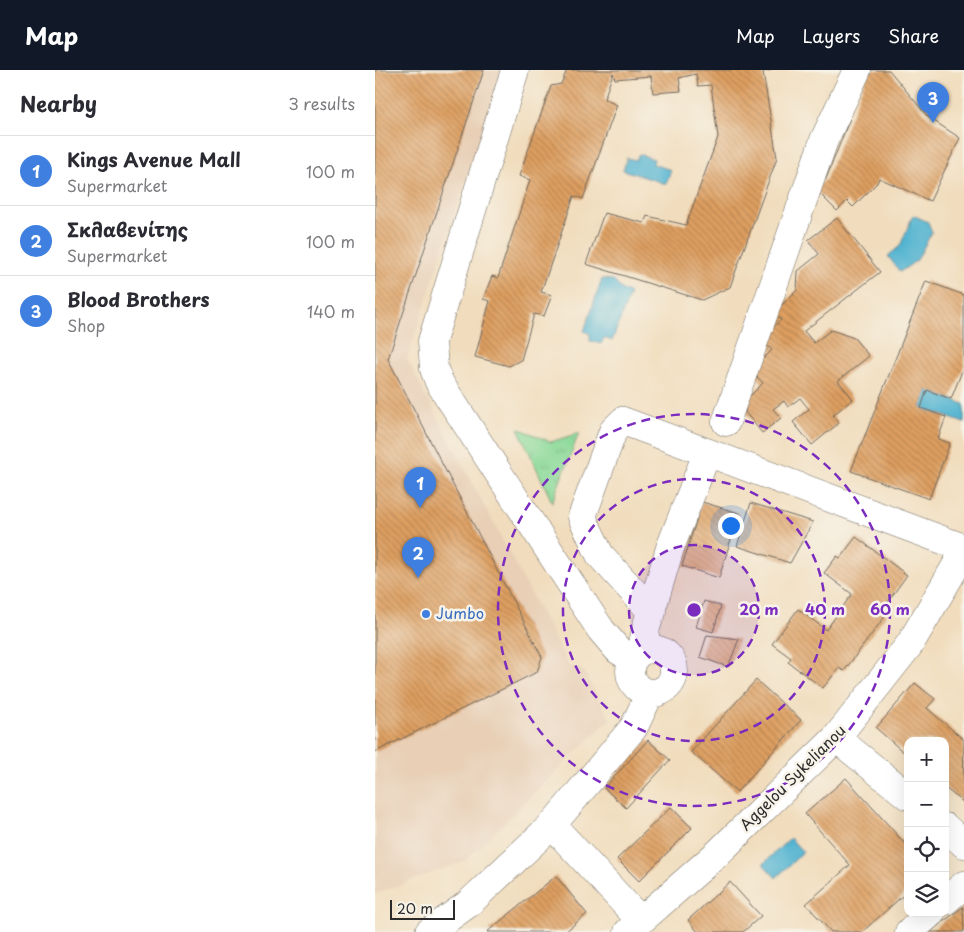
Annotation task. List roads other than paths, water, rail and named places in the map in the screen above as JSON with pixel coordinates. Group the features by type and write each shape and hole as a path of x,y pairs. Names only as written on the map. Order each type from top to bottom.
{"street":[{"path":"515,70 432,341 434,369 439,382 601,630 618,650 638,655 655,648 669,655 675,669 674,677 668,686 658,692 650,693 643,691 632,681 630,666 638,655 670,548 707,453"},
{"path":"726,422 824,140 857,70"},
{"path":"652,612 600,555 582,517 613,431 623,421 964,550"},
{"name":"Aggelou Sykelianou","path":"634,927 718,853 836,738 910,644 964,550"},
{"path":"429,932 469,904 551,825 634,727 650,693"},
{"path":"836,738 904,793"},
{"path":"551,825 634,927"},
{"path":"949,898 964,885"},
{"path":"909,932 926,917"}],"water":[{"path":"639,154 654,159 653,164 671,170 666,184 623,170 627,158 636,160"},
{"path":"913,215 928,222 932,232 917,260 900,272 888,256 900,246"},
{"path":"602,279 613,280 621,289 630,294 612,341 604,338 601,344 590,341 590,334 584,331"},
{"path":"927,390 964,404 964,423 921,408"},
{"path":"790,838 803,852 776,878 763,864"}],"place":[{"name":"Blood Brothers","path":"933,123"},
{"name":"Kings Avenue Mall","path":"420,508"},
{"name":"Σκλαβενίτης","path":"418,578"},
{"name":"Jumbo","path":"426,614"}]}
